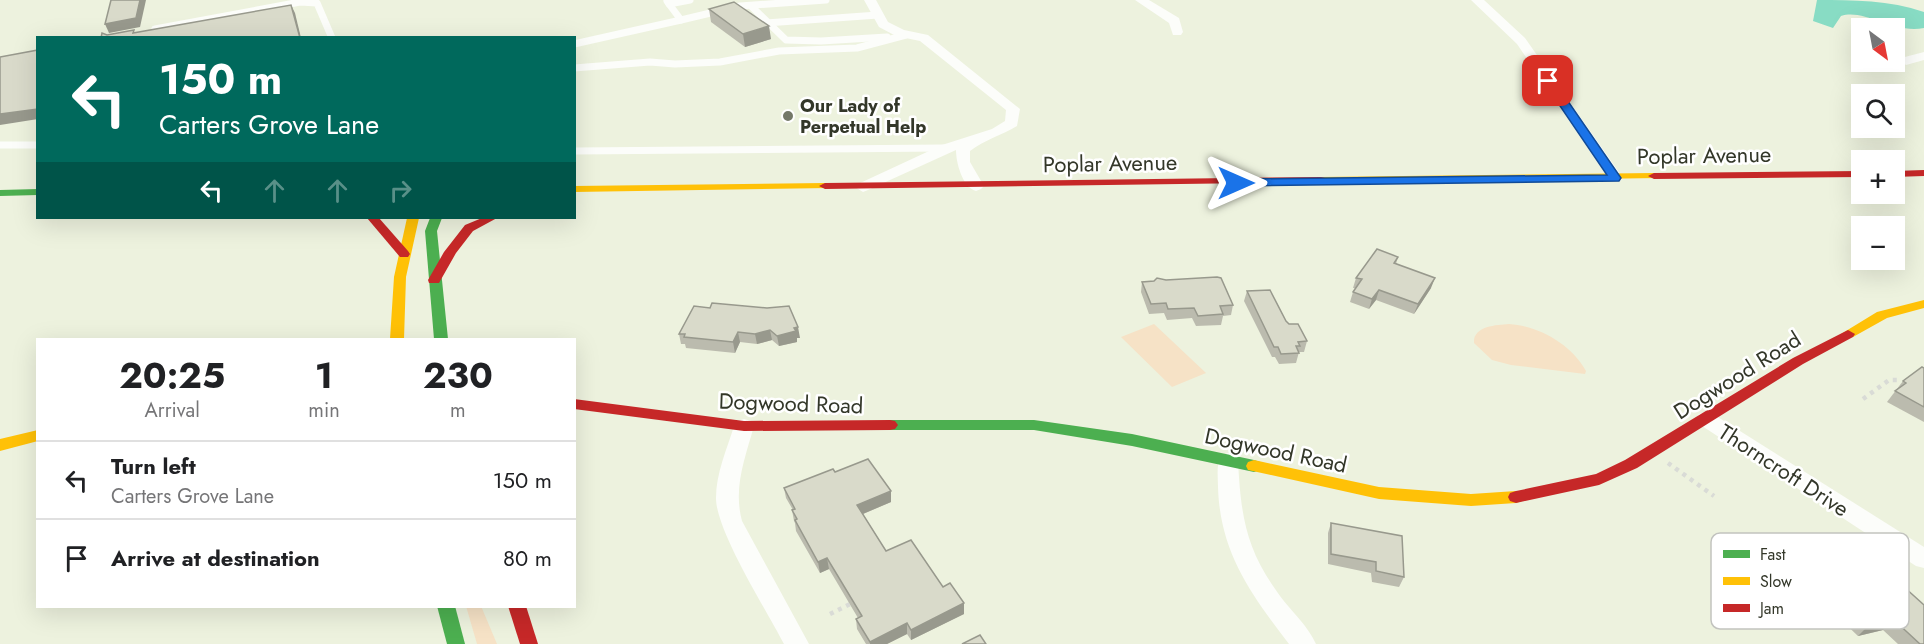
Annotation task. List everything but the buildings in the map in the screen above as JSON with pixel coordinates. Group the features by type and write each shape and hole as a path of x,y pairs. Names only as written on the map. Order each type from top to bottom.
{"street":[{"path":"863,187 947,148 997,132 1012,123 1013,109 924,38 906,35 888,28 870,0"},
{"path":"1141,0 1175,21 1177,32"},
{"path":"1477,0 1521,41 1615,178"},
{"path":"1906,61 1924,56"},
{"path":"975,140 963,150 963,162 976,186"},
{"path":"1905,174 1924,173"},
{"name":"Poplar Avenue","path":"576,191 1851,174"},
{"path":"0,192 36,192"},
{"path":"374,219 404,254"},
{"path":"397,338 400,277 413,219"},
{"path":"436,219 431,231 441,338"},
{"path":"434,280 450,252 469,228 489,219"},
{"name":"Dogwood Road","path":"576,404 744,426 1034,425 1086,431 1380,493 1471,500 1517,497 1599,479 1652,452 1798,361 1882,315 1924,304"},
{"name":"Thorncroft Drive","path":"1706,419 1884,533"},
{"path":"744,426 725,492 727,510 731,522 797,644"},
{"path":"0,445 36,436"},
{"path":"1228,461 1230,511 1235,537 1265,595 1305,644"},
{"name":"Thorncroft Drive","path":"1909,549 1924,559"},
{"path":"447,608 456,644"},
{"path":"518,608 529,644"}],"lane":[{"path":"668,2 690,0"},
{"path":"576,44 740,6 826,0"},
{"path":"147,31 300,2 317,3 331,36"},
{"path":"668,2 681,20"},
{"path":"751,6 786,40 821,41 906,35"},
{"path":"766,23 878,15"},
{"path":"576,68 650,62 700,64 779,51 857,48 906,35"},
{"path":"0,145 36,145"},
{"path":"576,151 947,148"}],"path":[{"path":"1863,399 1889,380 1897,380"},
{"path":"1652,452 1714,496"},
{"path":"830,614 863,598"}],"shaded area":[{"path":"1154,324 1206,373 1172,387 1121,337"},
{"path":"1509,324 1532,328 1553,338 1580,361 1586,371 1585,374 1511,365 1492,360 1474,343 1477,333 1481,330"},
{"path":"467,608 482,608 497,644 477,644"}],"water":[{"path":"1817,0 1898,5 1924,12 1924,28 1912,29 1905,28 1905,18 1869,18 1850,14 1841,16 1833,28 1813,21"}],"traffic: fast":[{"path":"0,193 36,192"},
{"path":"436,219 431,231 441,338"},
{"path":"890,425 1034,425 1132,440 1254,466"},
{"path":"447,608 456,644"}],"traffic: slow":[{"path":"1321,180 1654,176"},
{"path":"576,189 825,186"},
{"path":"397,338 400,277 413,219"},
{"path":"1848,334 1882,315 1924,304"},
{"path":"0,445 36,436"},
{"path":"1254,466 1379,493 1471,500 1516,497"}],"traffic: jam":[{"path":"1905,174 1924,173"},
{"path":"1654,176 1851,174"},
{"path":"825,186 1321,180"},
{"path":"374,219 404,254"},
{"path":"434,280 450,252 469,228 489,219"},
{"path":"1516,497 1599,479 1631,464 1798,361 1848,334"},
{"path":"576,404 744,426 890,425"},
{"path":"518,608 529,644"}],"place":[{"name":"Our Lady of Perpetual Help","path":"788,116"}],"route":[{"path":"1236,183 1615,178 1548,81"}]}
